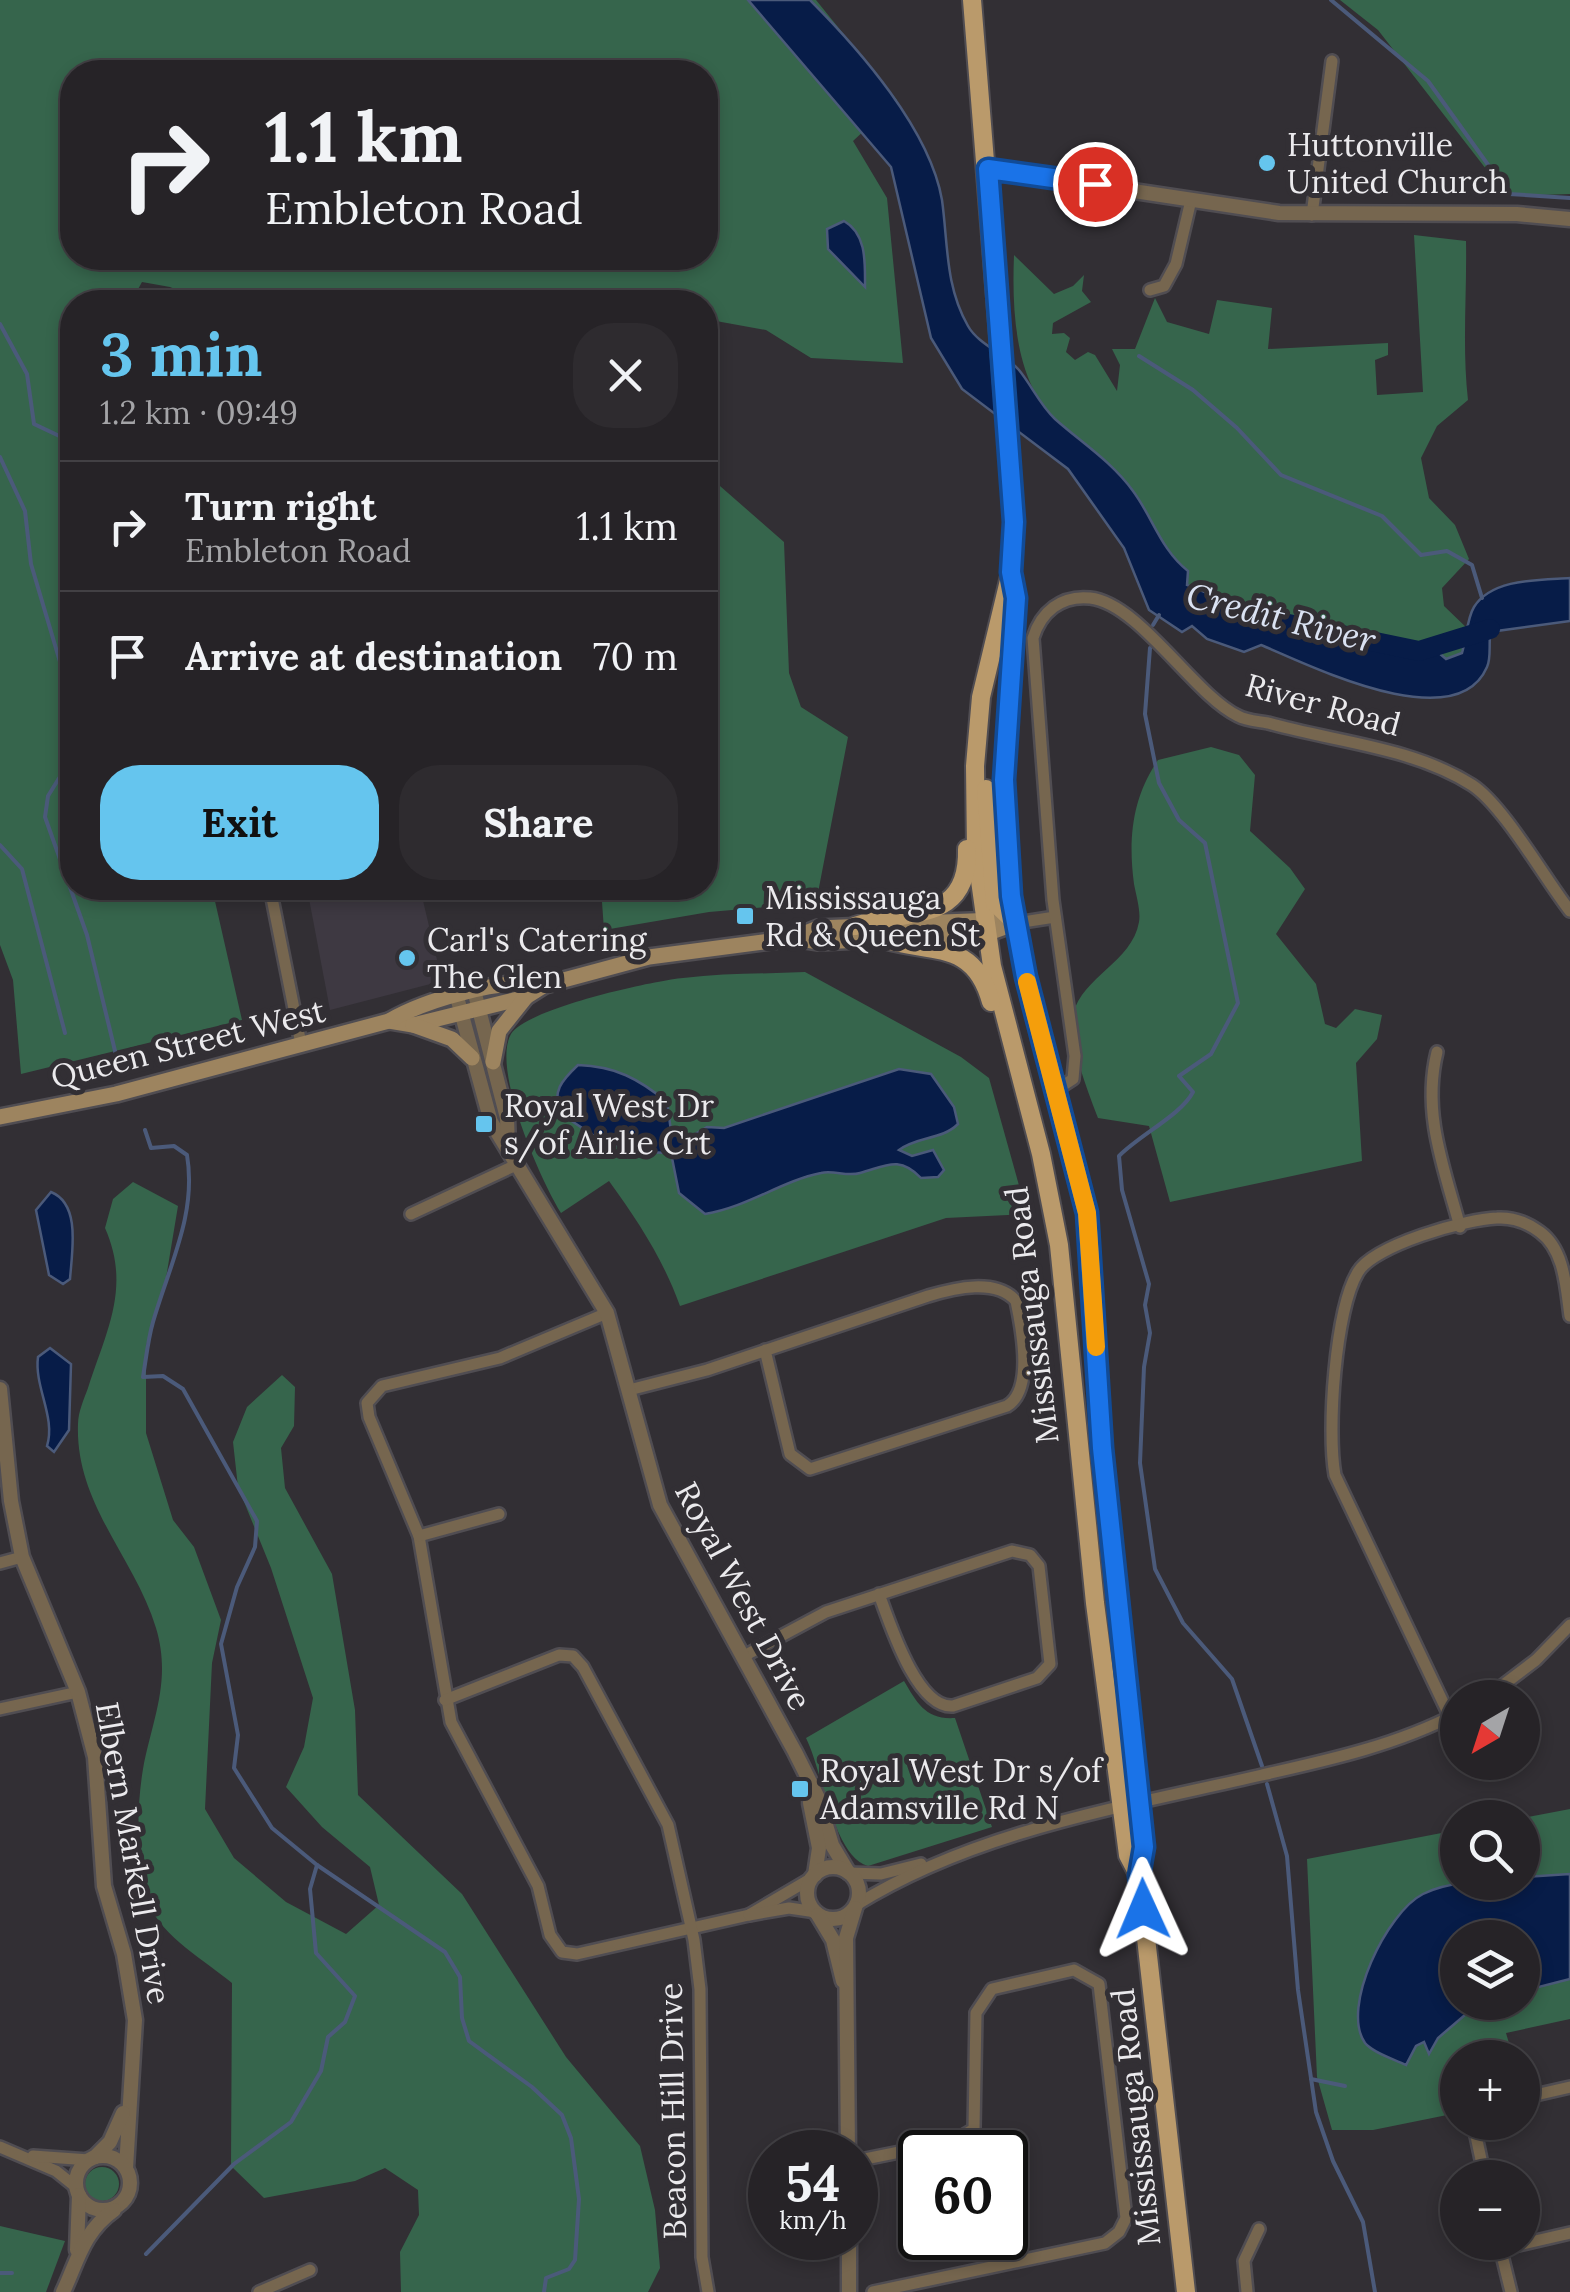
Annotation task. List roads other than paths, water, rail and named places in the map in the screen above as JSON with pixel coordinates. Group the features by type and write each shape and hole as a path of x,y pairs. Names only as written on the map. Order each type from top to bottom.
{"main road":[{"name":"Mississauga Road","path":"972,0 1012,467 1011,572 1016,598 1004,780 1016,923 1087,1213 1131,1805 1128,1855 1139,1876 1186,2292"},
{"name":"Mississauga Road","path":"1011,572 991,646 977,736 976,852 985,926 1042,1154 1059,1244 1096,1604 1131,1805"},
{"path":"977,736 984,758 994,902 1016,923"},
{"path":"855,926 878,918 933,911 954,894 968,864 966,784 976,766"},
{"name":"Queen Street West","path":"0,1116 81,1103 154,1084 389,1021 410,1008 526,996 545,986 682,951 794,938 820,942 883,939 1016,923"},
{"name":"Queen Street West","path":"794,938 818,928 985,926"},
{"path":"883,939 905,946 936,946 969,964 986,986 1001,1040 1012,1045"},
{"name":"Queen Street West","path":"477,1001 522,981 545,986"},
{"path":"493,1062 499,1030 526,996"},
{"name":"Queen Street West","path":"389,1021 414,1025 459,1005"},
{"path":"414,1025 452,1040 472,1058"}],"street":[{"path":"1312,216 1332,61"},
{"path":"988,169 1312,216 1516,214 1570,220"},
{"path":"1150,290 1164,286 1176,264 1191,200"},
{"name":"River Road","path":"1056,1090 1073,1079 1076,1056 1055,917 1033,638 1049,610 1086,598 1105,603 1156,642 1240,718 1396,752 1475,786 1497,809 1570,912"},
{"path":"272,900 301,1044"},
{"path":"1016,923 1055,917"},
{"name":"Royal West Drive","path":"477,1001 507,1118 512,1160"},
{"name":"Royal West Drive","path":"459,1005 490,1122 607,1313 660,1505 818,1798 832,1845 849,1873"},
{"path":"1436,1052 1429,1084 1433,1128 1460,1227"},
{"path":"411,1214 512,1160"},
{"path":"1440,1688 1345,1502 1328,1442 1331,1400 1350,1290 1359,1269 1385,1248 1496,1218 1520,1220 1543,1233 1558,1254 1570,1316"},
{"path":"629,1390 939,1293 994,1288 1016,1302 1023,1384 1016,1400 1007,1406 810,1469 790,1454 765,1350"},
{"path":"607,1313 510,1354 382,1386 367,1403 368,1417 419,1536 445,1700 462,1749 538,1886 557,1948 577,1954 788,1908 834,1920 936,1862"},
{"name":"Elbern Markell Drive","path":"0,1389 11,1501 22,1557 78,1692 96,1757 104,1886 124,1954 135,2020 126,2168"},
{"path":"419,1536 499,1514"},
{"path":"744,1656 807,1620 879,1594 1012,1550 1024,1552 1039,1566 1050,1664 1037,1678 954,1706 940,1706 928,1698 895,1638 879,1594"},
{"path":"0,1563 22,1557"},
{"path":"1510,1680 1570,1626"},
{"name":"Beacon Hill Drive","path":"445,1700 560,1655 578,1661 668,1825 699,1972 702,2257 708,2292"},
{"path":"0,1709 78,1692"},
{"path":"749,1915 828,1868 881,1874 936,1862 1029,1831 1322,1762 1424,1732 1440,1723"},
{"name":"Royal West Drive","path":"812,1792 819,1848 814,1877"},
{"path":"848,2130 846,1991 850,1973 846,1938 858,1885 849,1873"},
{"path":"814,1877 807,1896 833,1940 846,1991"},
{"path":"873,2292 1105,2244 1119,2232 1126,2218 1100,1984 1074,1970 992,1989 976,2012 974,2128 954,2141 878,2156"},
{"path":"1540,2094 1570,2087"},
{"name":"Elbern Markell Drive","path":"92,2159 110,2142 129,2098"},
{"path":"0,2147 56,2170 101,2210 118,2206"},
{"path":"22,2155 115,2159 126,2168 131,2184 118,2206 98,2221 77,2253 63,2292"},
{"path":"77,2253 78,2172 92,2159"},
{"path":"1247,2292 1244,2261 1258,2229"},
{"path":"1540,2239 1570,2233"},
{"path":"849,2260 850,2292"},
{"path":"1503,2260 1510,2292"},
{"path":"259,2292 310,2270"}],"water":[{"name":"Credit River","path":"748,0 810,0 890,92 935,173 951,280 968,326 1019,370 1055,419 1124,480 1171,553 1188,571 1187,585 1309,634 1349,630 1406,649 1439,653 1446,659 1462,653 1474,607 1504,586 1570,578 1570,621 1497,631 1490,637 1487,667 1470,688 1445,697 1415,697 1345,680 1261,645 1244,652 1207,639 1192,626 1182,632 1149,610 1124,548 1068,469 962,389 931,338 891,167"},
{"path":"844,221 861,241 865,287 828,249 827,229"},
{"path":"578,1065 615,1071 646,1087 667,1102 671,1131 685,1140 707,1127 724,1128 899,1069 931,1074 954,1107 958,1124 899,1150 912,1156 933,1150 944,1170 938,1177 921,1178 899,1164 855,1174 821,1173 705,1214 679,1193 671,1153 642,1152 602,1141 561,1114 557,1099 560,1087"},
{"path":"51,1192 61,1198 71,1217 70,1279 63,1284 49,1275 36,1210"},
{"path":"50,1348 71,1364 69,1430 54,1452 47,1446 49,1424 38,1368 38,1357"},
{"path":"1570,1874 1570,1979 1540,1987 1540,1920 1440,1920 1440,2020 1459,2020 1438,2038 1429,2054 1424,2042 1416,2046 1406,2065 1365,2043 1358,2007 1363,1985 1382,1940 1409,1904 1440,1888 1440,1900 1540,1900 1540,1876"}],"waterway":[{"path":"1331,0 1428,81 1509,194 1570,198"},
{"path":"0,324 27,374 34,424 60,436"},
{"path":"1139,356 1193,390 1237,428 1281,475 1382,516 1421,555 1447,551 1472,565 1482,598"},
{"path":"0,457 25,511 31,564 60,662"},
{"path":"1153,625 1159,615"},
{"name":"Credit River","path":"1255,617 1419,651 1490,629"},
{"path":"1150,648 1145,714 1159,783 1179,820 1205,843 1238,1003 1211,1054 1179,1076 1193,1092 1187,1100 1119,1156 1122,1190 1149,1284 1145,1305 1150,1333 1144,1367 1140,1463 1155,1569 1183,1623 1232,1679 1262,1766"},
{"path":"60,777 48,796 45,817 60,859"},
{"path":"0,845 22,869 65,1033"},
{"path":"75,900 116,1055"},
{"path":"145,1130 151,1148 174,1146 187,1155 189,1177 185,1219 151,1329 143,1377 163,1376 183,1389 257,1521 255,1547 237,1587 221,1644 238,1735 234,1768 272,1828 317,1865 445,1952 460,1977 462,2018 469,2041 532,2087 562,2115 571,2138 579,2199 575,2260 569,2269 546,2278 544,2292"},
{"path":"1267,1784 1287,1856 1298,1990 1316,2112 1333,2161 1363,2222 1375,2292"},
{"path":"146,2254 234,2164 291,2122 321,2071 328,2037 345,2022 355,1996 316,1953 310,1889 317,1865"},
{"path":"1311,2079 1345,2086"},
{"path":"0,2273 12,2273"}],"place":[{"name":"Huttonville United Church","path":"1267,163"},
{"name":"Mississauga Rd & Queen St","path":"745,916"},
{"name":"Carl's Catering The Glen","path":"407,958"},
{"name":"Royal West Dr s/of Airlie Crt","path":"484,1124"},
{"name":"Royal West Dr s/of Adamsville Rd N","path":"800,1789"}]}
